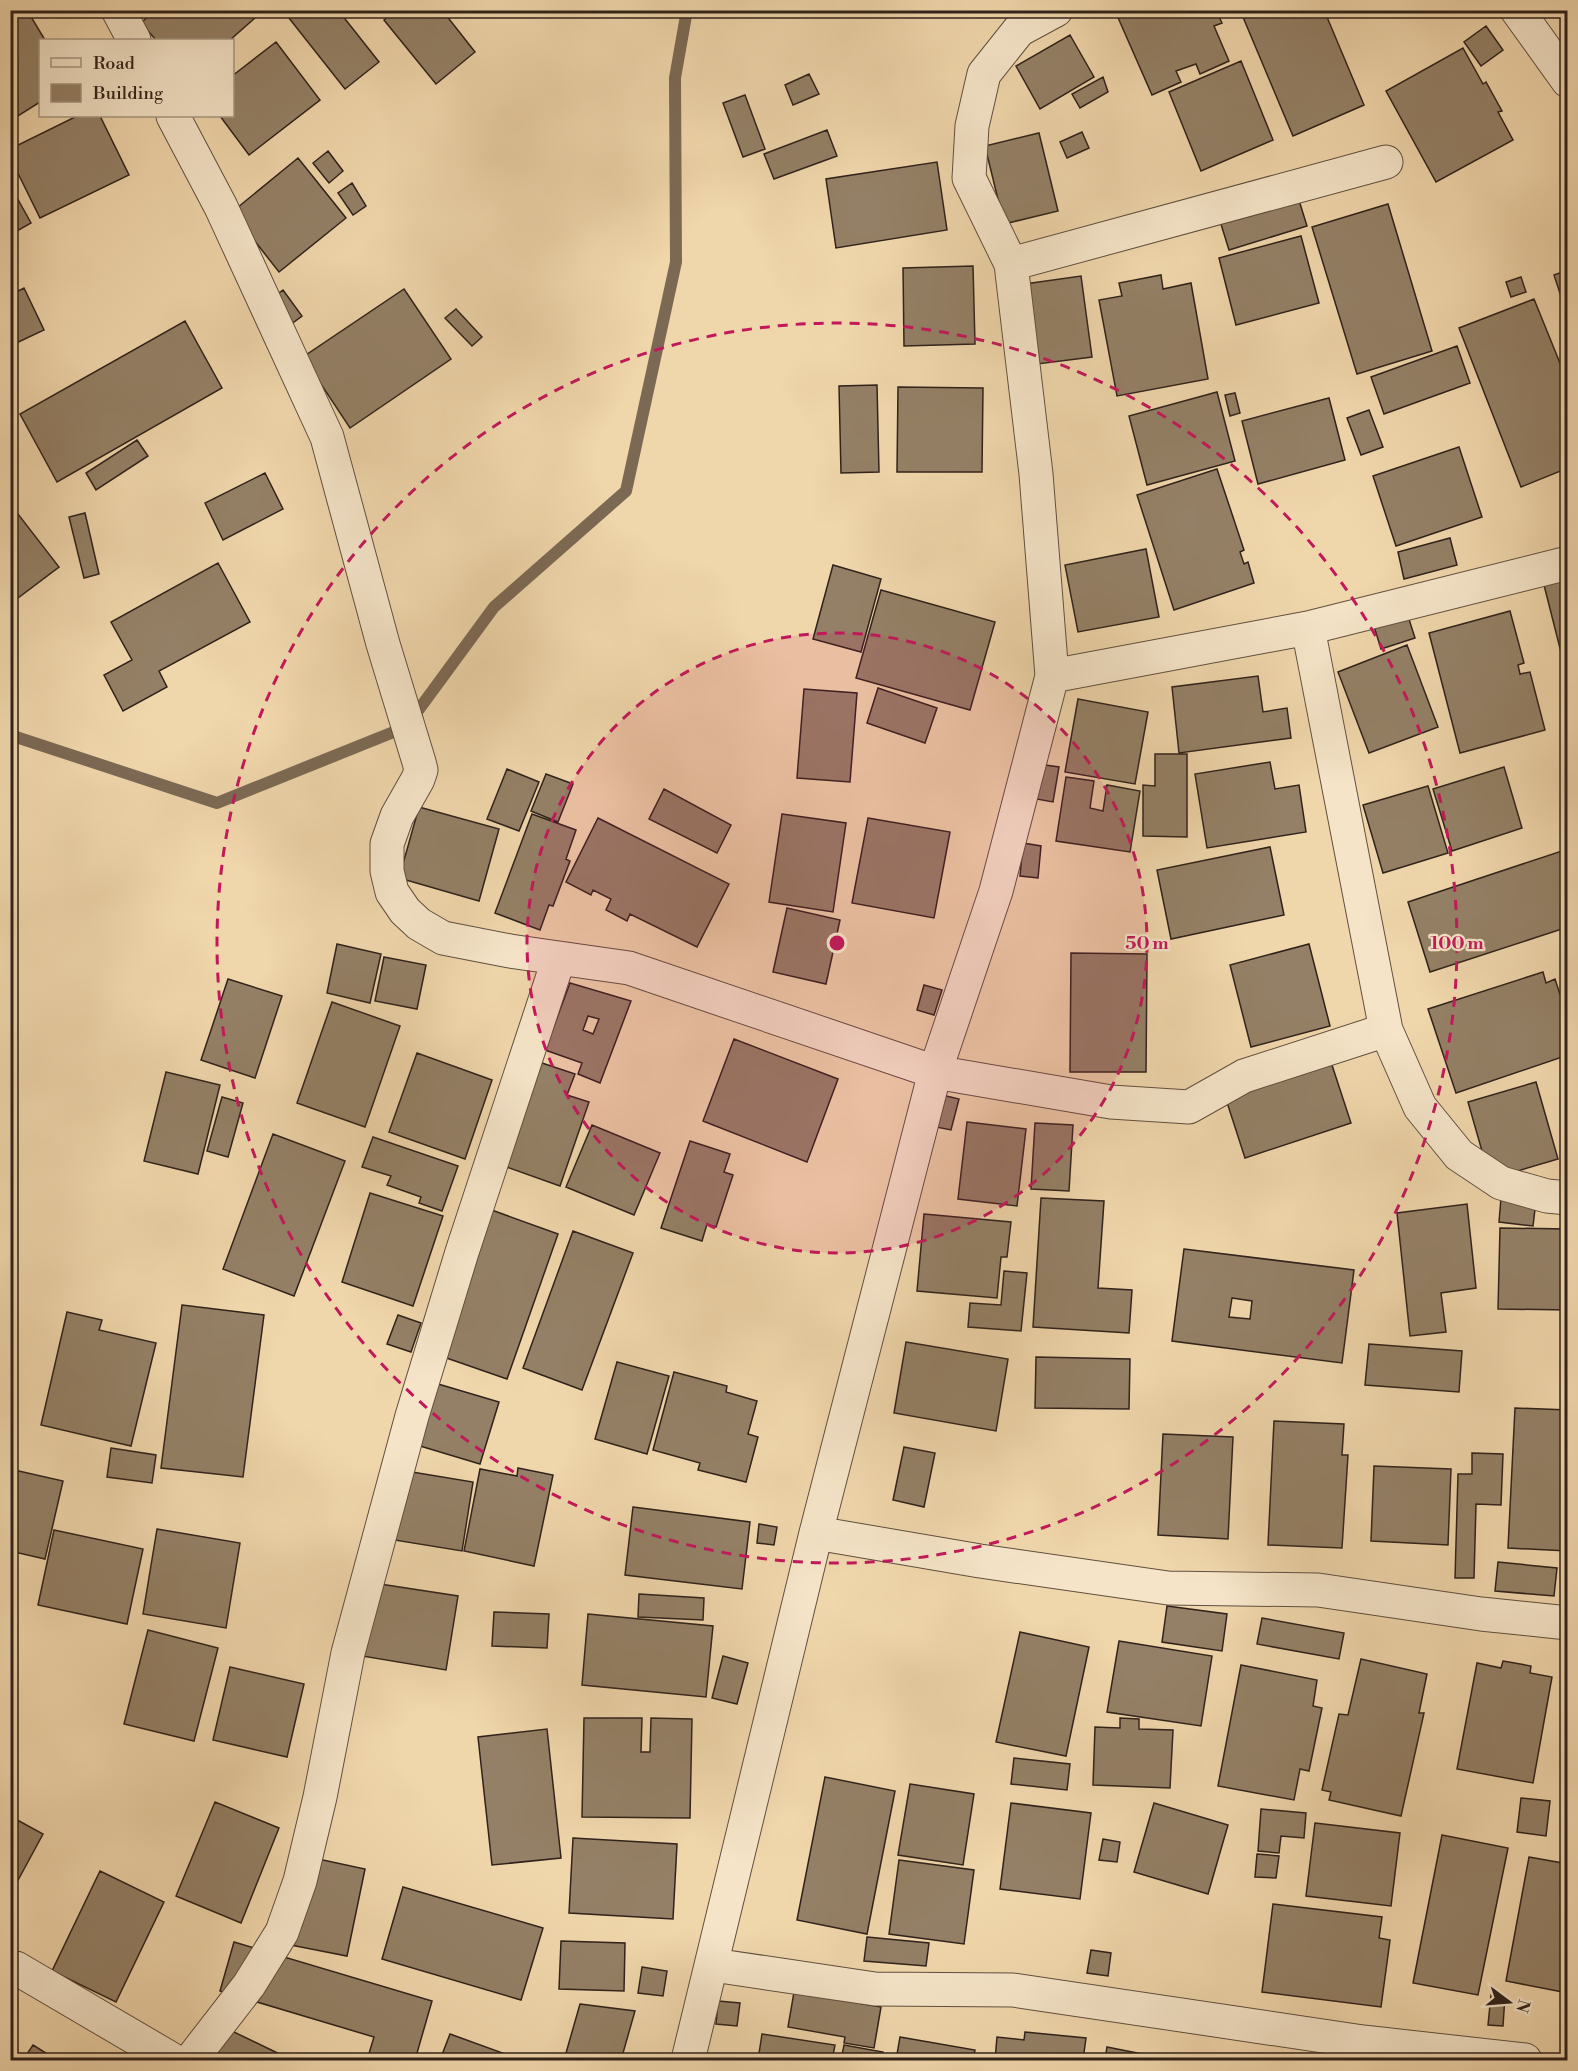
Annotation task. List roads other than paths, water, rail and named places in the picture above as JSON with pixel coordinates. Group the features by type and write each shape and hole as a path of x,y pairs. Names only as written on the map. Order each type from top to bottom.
{"street":[{"path":"118,10 133,39"},
{"path":"688,2061 816,1533 935,1072 996,891 1052,676 1036,474 1011,264 969,178 972,126 984,74 1019,30 1056,10"},
{"path":"1517,10 1568,81"},
{"path":"174,117 221,207 327,437 421,770 397,816 387,843 387,871 392,892 405,911 419,924 442,938 510,951 629,968 935,1072 1111,1102 1189,1107 1244,1076 1386,1030"},
{"path":"1011,264 1386,162"},
{"path":"1052,676 1308,628 1568,563"},
{"path":"1308,628 1386,1030 1420,1107 1460,1155 1501,1183 1547,1196 1568,1198"},
{"path":"191,2061 249,1985 282,1932 300,1881 320,1797 348,1653 412,1416 462,1252 559,958"},
{"path":"816,1533 980,1561 1168,1588 1318,1590 1481,1614 1568,1623"},
{"path":"713,1965 875,1989 1013,1990 1361,2051 1525,2061"},
{"path":"16,1968 173,2061"}],"waterway":[{"path":"10,735 217,803 406,727 494,607 626,491 676,262 675,78 687,10"}]}
